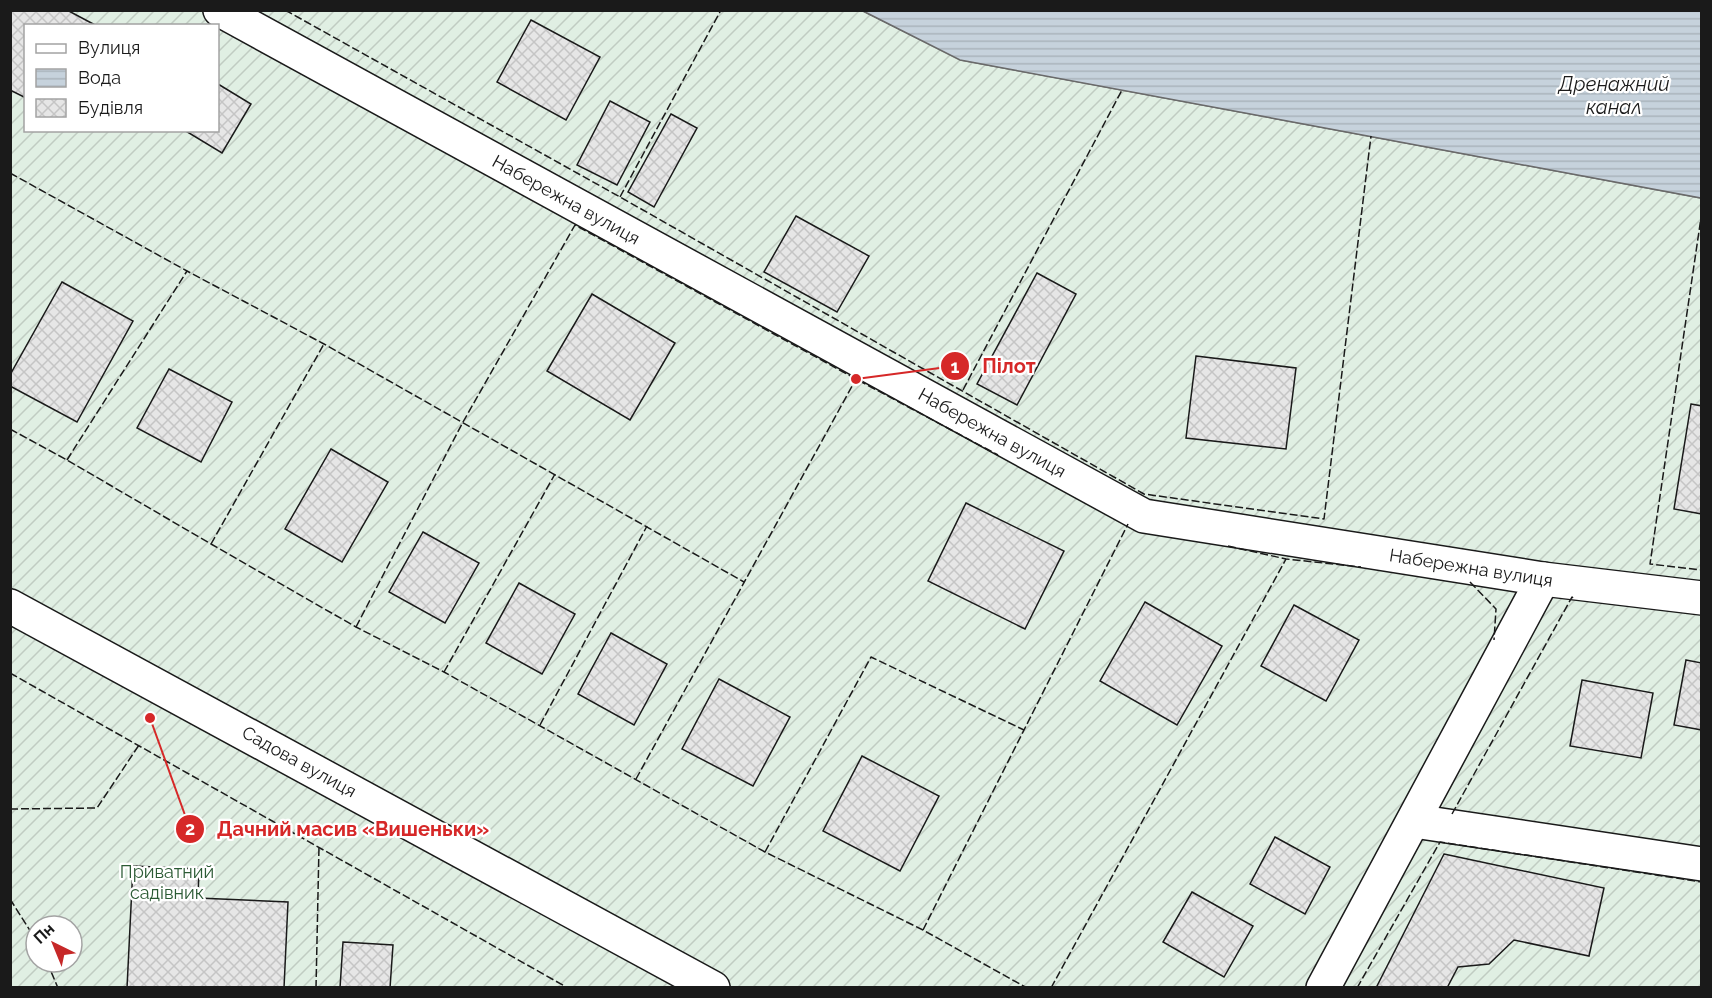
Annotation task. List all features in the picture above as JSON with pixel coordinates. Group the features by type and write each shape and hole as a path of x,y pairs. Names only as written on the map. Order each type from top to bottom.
{"street":[{"name":"Набережна вулиця","path":"220,10 1144,516 1543,579 1701,598"},
{"path":"1323,987 1543,579"},
{"name":"Садова вулиця","path":"10,606 713,987"},
{"path":"1414,821 1701,864"}],"green space":[{"name":"Приватний садівник","path":"10,11 863,11 961,60 1701,198 1701,987 11,987"}],"water":[{"name":"Дренажний канал","path":"863,11 1701,11 1701,198 960,60"}],"building":[{"path":"11,10 67,10 93,24 24,24 24,97 10,90"},
{"path":"531,20 600,57 566,120 497,82"},
{"path":"219,85 251,104 222,153 187,132 219,132"},
{"path":"610,101 650,122 617,185 577,165"},
{"path":"671,114 697,128 654,207 628,192"},
{"path":"796,216 869,256 837,312 764,272"},
{"path":"1037,273 1076,294 1017,405 977,384"},
{"path":"62,282 133,321 77,422 10,386 10,375"},
{"path":"592,294 675,343 630,420 547,371"},
{"path":"1196,356 1296,368 1286,449 1186,438"},
{"path":"169,369 232,402 201,462 137,428"},
{"path":"1691,404 1702,406 1702,514 1674,509"},
{"path":"331,449 388,482 342,562 285,529"},
{"path":"966,503 1064,551 1025,629 928,581"},
{"path":"423,532 479,563 445,623 389,592"},
{"path":"519,583 575,614 542,674 486,643"},
{"path":"1145,602 1222,646 1177,725 1100,681"},
{"path":"1294,605 1359,640 1326,701 1261,666"},
{"path":"611,633 667,664 634,725 578,694"},
{"path":"1686,660 1702,663 1702,730 1674,725"},
{"path":"719,679 790,717 753,786 682,749"},
{"path":"1582,680 1653,693 1641,758 1570,746"},
{"path":"862,756 939,796 900,871 823,831"},
{"path":"1275,837 1330,867 1305,914 1250,884"},
{"path":"1444,854 1604,888 1589,956 1514,940 1489,964 1458,967 1447,988 1376,988"},
{"path":"133,866 199,869 198,898 288,902 284,988 127,988"},
{"path":"1192,892 1253,926 1224,977 1163,942"},
{"path":"343,942 393,945 390,988 340,988"}],"fence":[{"path":"285,10 1144,494 1324,519 1371,136"},
{"path":"620,197 721,10"},
{"path":"963,390 1122,90"},
{"path":"10,173 324,344 744,582"},
{"path":"1702,211 1650,564 1702,570"},
{"path":"356,627 463,422 575,225 998,455"},
{"path":"67,460 187,271"},
{"path":"211,544 324,344"},
{"path":"636,779 856,379"},
{"path":"10,429 356,627 444,672 765,852 923,930 1027,988"},
{"path":"444,672 555,474"},
{"path":"923,930 1128,524"},
{"path":"540,725 647,526"},
{"path":"1228,546 1286,559 1361,567"},
{"path":"1051,988 1286,559"},
{"path":"1470,582 1496,609 1494,640"},
{"path":"1452,814 1573,598"},
{"path":"765,852 871,657 1024,730"},
{"path":"10,673 568,988"},
{"path":"10,809 97,808 139,745"},
{"path":"1357,988 1440,842 1702,882"},
{"path":"316,988 319,846"},
{"path":"10,899 24,921"},
{"path":"52,974 58,988"}],"place":[{"name":"Пілот","path":"856,379"},
{"name":"Дачний масив «Вишеньки»","path":"150,718"}]}
